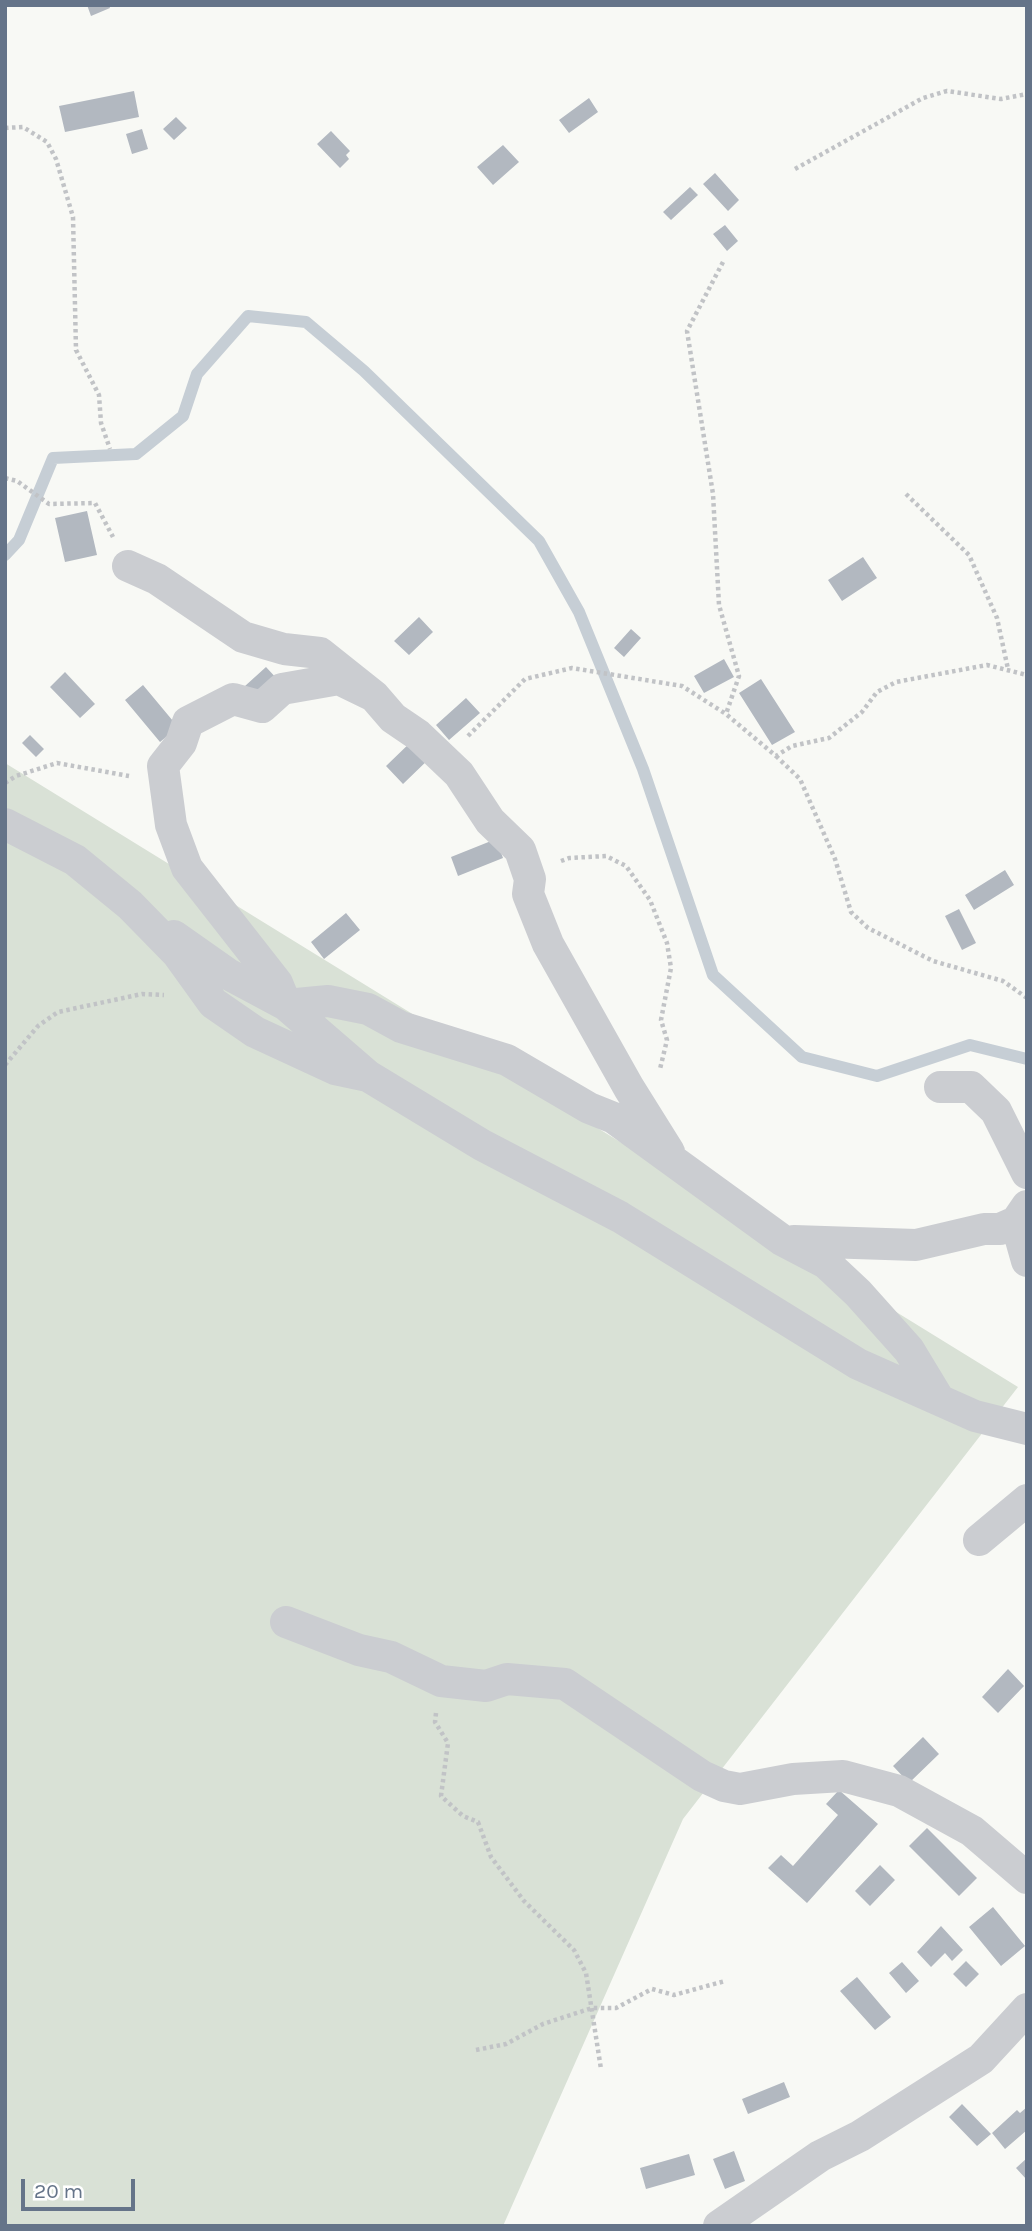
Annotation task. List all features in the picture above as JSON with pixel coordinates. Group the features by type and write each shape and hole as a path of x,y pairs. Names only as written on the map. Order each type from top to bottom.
{"street":[{"path":"128,566 157,579 243,636 284,649 320,653 374,696 393,718 414,732 459,774 490,821 520,850 530,879 528,894 548,944 675,1162"},
{"path":"286,1005 278,983 187,868 171,825 163,766 181,743 188,722 233,699 262,707 282,689 339,679 374,696"},
{"path":"5,824 75,860 130,905 228,974 286,1005 368,1076 482,1145 620,1217 858,1364 975,1416 1027,1429"},
{"path":"130,905 177,953 213,1003 288,1049 335,1069 368,1076"},
{"path":"286,1005 328,1001 368,1009 401,1027 507,1060 589,1108 614,1118 782,1240 826,1263 858,1293 909,1349 938,1398"},
{"path":"940,1087 971,1087 996,1111 1027,1173"},
{"path":"782,1240 916,1245 984,1229 1000,1229 1021,1214 1027,1261"},
{"path":"979,1539 1027,1500"},
{"path":"286,1622 359,1650 391,1657 441,1681 486,1686 506,1679 565,1684 644,1734 702,1776 724,1786 740,1789 793,1779 843,1776 899,1791 972,1831 1027,1878"},
{"path":"719,2226 820,2156 860,2136 981,2059 1027,2009"}],"path":[{"path":"795,169 923,98 947,91 1001,99 1027,93"},
{"path":"5,128 23,127 47,142 56,159 73,217 76,350 99,395 101,423 110,449"},
{"path":"723,262 687,331 713,494 719,605 739,676 726,714"},
{"path":"5,478 17,481 49,504 95,503 128,566"},
{"path":"906,494 969,555 997,618 1008,670"},
{"path":"776,756 792,746 829,738 862,712 877,692 896,682 987,665 1027,675"},
{"path":"444,760 525,679 572,668 682,686 726,714 800,779 835,859 851,912 868,928 933,961 1003,981 1027,998"},
{"path":"5,783 16,776 57,763 111,770 164,786"},
{"path":"530,879 543,868 569,858 606,856 626,866 650,900 667,943 671,968 661,1020 667,1040 657,1082 641,1107"},
{"path":"5,1065 38,1026 58,1013 80,1005 142,994 186,995 213,1003"},
{"path":"441,1681 435,1722 448,1743 441,1796 463,1816 478,1822 491,1857 524,1901 574,1950 586,1973 601,2069"},
{"path":"476,2050 506,2044 543,2024 592,2008 616,2008 652,1989 674,1995 724,1981"}],"shaded area":[{"path":"5,763 1018,1387 683,1819 503,2226 5,2226"}],"building":[{"path":"87,5 109,5 110,8 91,16"},
{"path":"134,91 139,117 65,132 59,106"},
{"path":"589,98 598,112 569,133 559,120"},
{"path":"176,117 187,128 174,140 163,129"},
{"path":"142,129 148,149 132,154 126,134"},
{"path":"331,131 350,151 346,155 349,159 340,168 317,144"},
{"path":"503,145 519,162 493,185 477,167"},
{"path":"715,173 739,200 728,211 703,184"},
{"path":"690,187 698,195 671,220 663,212"},
{"path":"725,225 738,241 727,251 713,234"},
{"path":"87,511 97,555 65,562 55,518"},
{"path":"863,557 877,578 842,601 828,580"},
{"path":"419,617 433,632 409,655 394,641"},
{"path":"631,629 641,638 624,657 614,648"},
{"path":"724,659 734,677 704,693 694,676"},
{"path":"266,667 279,681 258,700 245,686"},
{"path":"65,672 95,704 80,718 50,687"},
{"path":"761,679 795,732 772,745 739,693"},
{"path":"143,685 178,727 160,742 125,700"},
{"path":"466,698 480,713 449,740 436,725"},
{"path":"30,735 44,749 36,757 22,743"},
{"path":"415,738 432,756 403,784 386,766"},
{"path":"496,839 503,858 458,876 451,857"},
{"path":"1005,870 1014,885 974,910 965,895"},
{"path":"959,909 976,943 962,950 945,916"},
{"path":"346,913 360,930 324,959 311,942"},
{"path":"1008,1669 1024,1686 998,1713 982,1697"},
{"path":"923,1737 939,1754 909,1783 893,1766"},
{"path":"839,1790 878,1824 807,1903 768,1868 781,1855 793,1866 838,1815 826,1804"},
{"path":"927,1828 977,1878 959,1896 909,1846"},
{"path":"880,1865 895,1880 870,1906 855,1891"},
{"path":"993,1907 1025,1946 1001,1966 969,1927"},
{"path":"941,1926 963,1950 952,1961 945,1953 931,1967 917,1952"},
{"path":"966,1961 979,1974 966,1987 953,1974"},
{"path":"902,1962 919,1981 906,1993 889,1973"},
{"path":"857,1977 891,2017 875,2030 840,1991"},
{"path":"784,2082 790,2097 748,2114 742,2099"},
{"path":"962,2104 991,2134 977,2146 949,2117"},
{"path":"1027,2107 1027,2130 1005,2149 992,2133 1017,2110 1020,2113"},
{"path":"734,2151 745,2181 725,2189 713,2159"},
{"path":"689,2154 695,2175 646,2189 640,2168"},
{"path":"1027,2158 1027,2180 1016,2168"}],"waterway":[{"path":"5,555 19,540 53,458 136,454 183,416 197,374 248,316 306,322 364,371 539,541 579,612 643,769 713,975 802,1057 877,1076 970,1045 1027,1059"}]}
